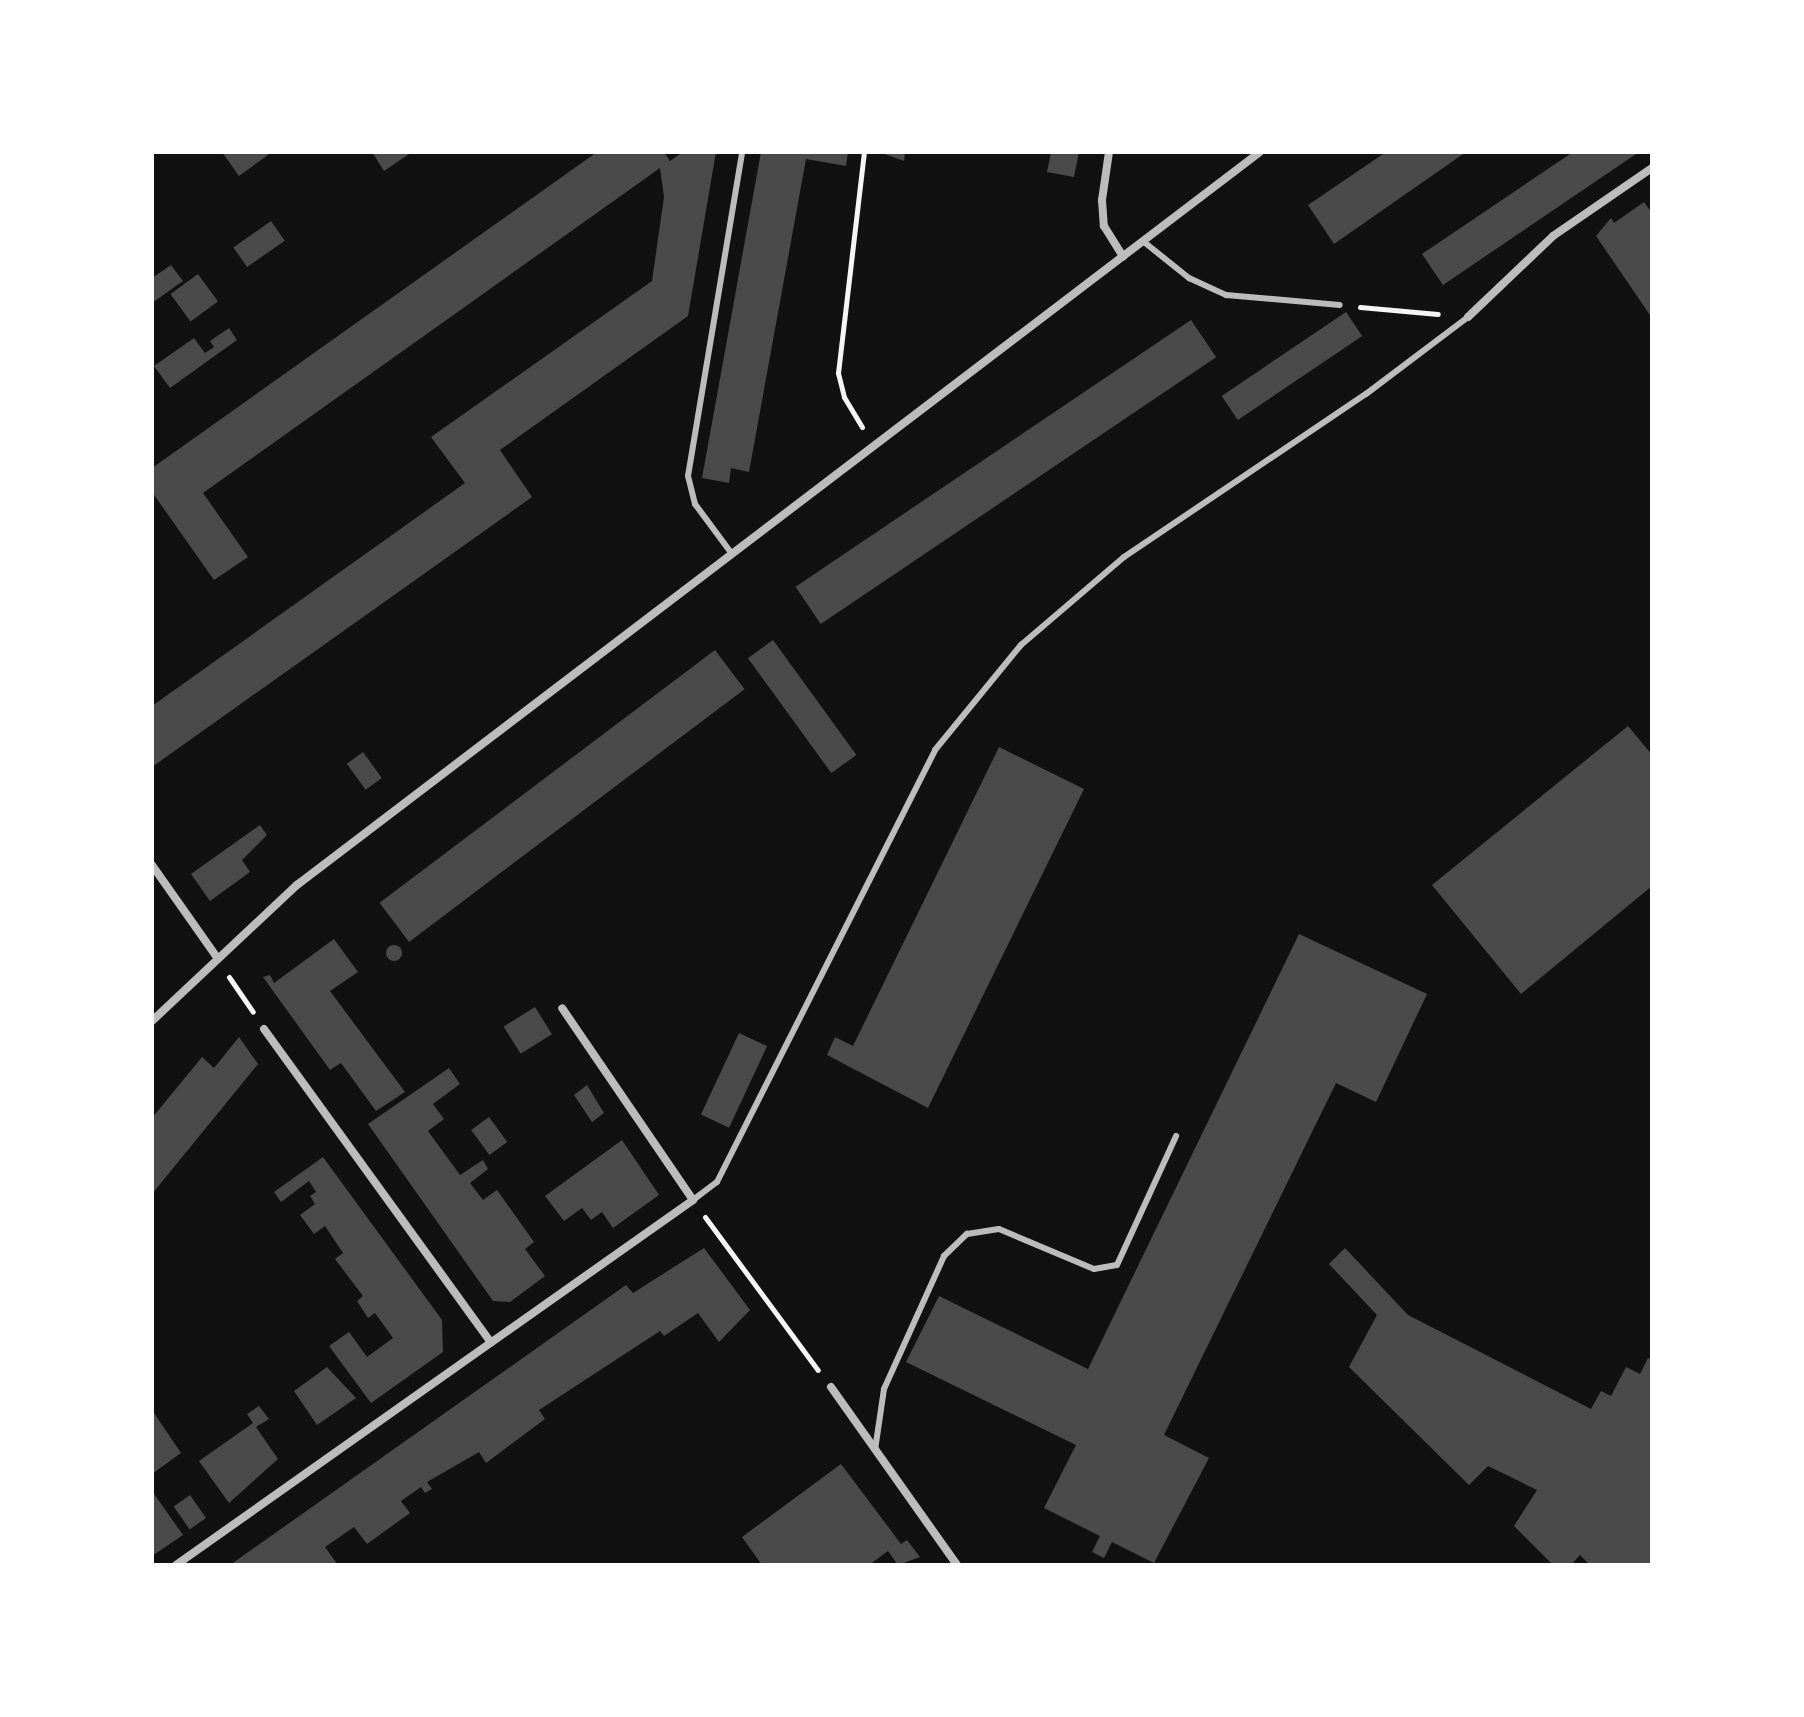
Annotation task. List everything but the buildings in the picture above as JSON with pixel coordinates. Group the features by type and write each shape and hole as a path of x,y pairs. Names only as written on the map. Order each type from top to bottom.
{"street":[{"path":"1109,152 1103,214 1109,237 1123,257"},
{"path":"152,1021 216,956 297,885 1260,152"},
{"path":"1468,317 1553,236 1652,168"},
{"path":"152,865 216,956"},
{"path":"176,1565 693,1200 562,1008"},
{"path":"264,1029 491,1343"},
{"path":"831,1387 957,1565"}],"lane":[{"path":"732,554 695,504 688,476 742,152"},
{"path":"1144,242 1189,278 1226,295 1340,305"},
{"path":"693,1200 717,1182 935,750 1021,645 1124,557 1366,394 1468,317"},
{"path":"875,1450 884,1389 944,1256 967,1234 999,1229 1094,1269 1117,1265 1176,1136"}],"path":[{"path":"864,152 838,373 844,397 874,446"},
{"path":"1381,309 1397,309"},
{"path":"693,1200 831,1387"}]}
